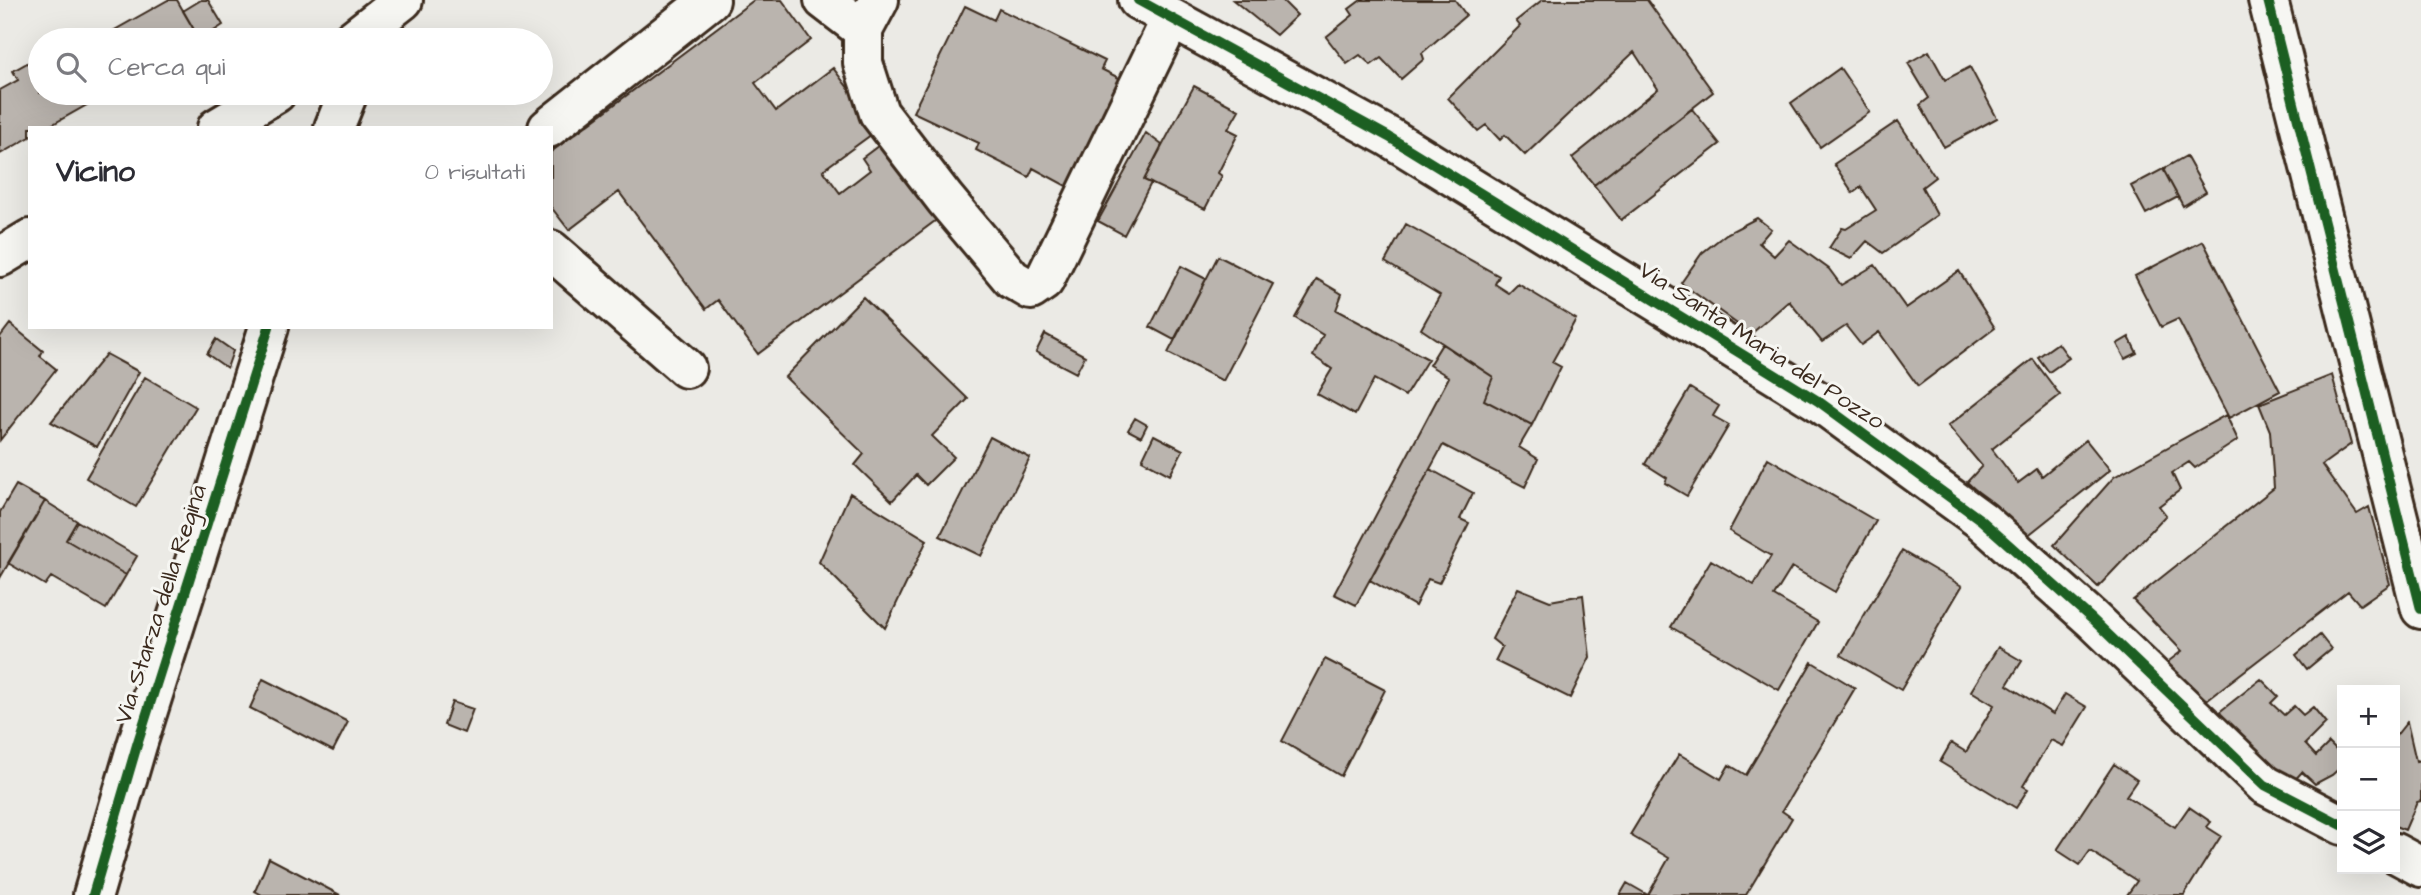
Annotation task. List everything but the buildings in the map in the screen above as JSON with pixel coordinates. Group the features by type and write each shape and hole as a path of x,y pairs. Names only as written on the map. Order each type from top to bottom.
{"street":[{"path":"551,126 710,0"},
{"path":"824,0 871,15 863,63 878,113 1012,279 1031,290 1044,281 1171,19"},
{"name":"Via Santa Maria del Pozzo","path":"1138,0 1390,137 1818,401 1981,520 2092,619 2265,785 2337,822"},
{"path":"2268,0 2421,609"},
{"path":"220,126 256,105"},
{"path":"335,126 343,105"},
{"path":"0,257 28,240"},
{"path":"553,252 686,368"},
{"name":"Via Starza della Regina","path":"93,895 137,745 268,329"},
{"path":"2400,856 2421,867"}],"cycle path":[{"path":"1138,0 1389,137 1818,401 1981,520 2092,619 2265,785 2337,822"},
{"path":"2268,0 2421,609"},
{"path":"93,895 137,745 268,329"}]}
